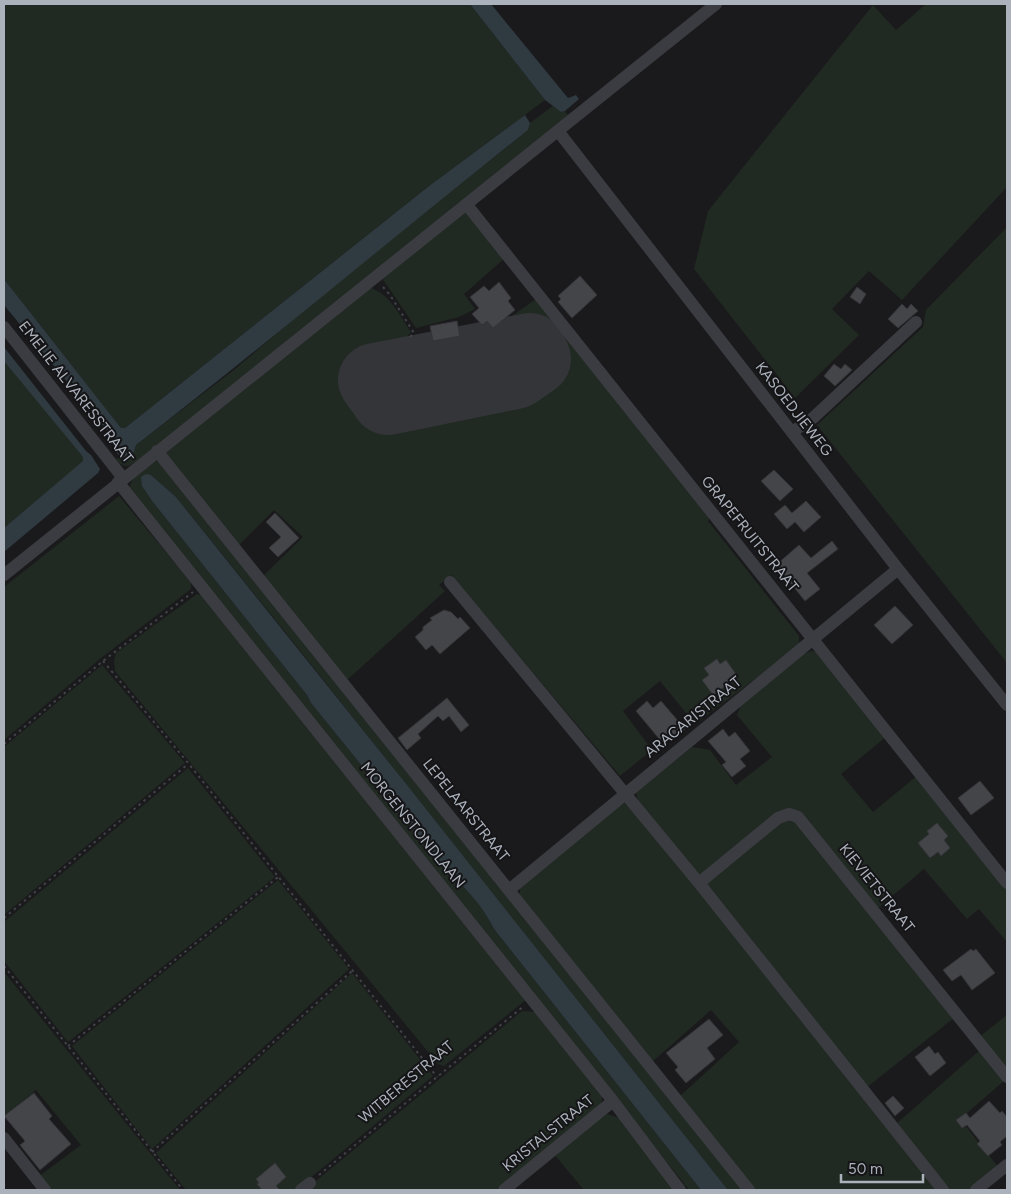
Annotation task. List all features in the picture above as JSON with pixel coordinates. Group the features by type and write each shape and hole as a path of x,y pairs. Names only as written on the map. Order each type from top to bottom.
{"street":[{"path":"4,575 716,4"},
{"name":"KASOEDJIEWEG","path":"558,131 898,569 1007,705"},
{"name":"GRAPEFRUITSTRAAT","path":"467,205 1007,883"},
{"path":"792,432 813,418 916,322"},
{"name":"EMELIE ALVARESSTRAAT","path":"4,327 121,480"},
{"name":"LEPELAARSTRAAT","path":"157,451 748,1190"},
{"name":"MORGENSTONDLAAN","path":"121,480 200,586 613,1101 680,1190"},
{"name":"ARACARISTRAAT","path":"509,890 898,569"},
{"path":"450,582 699,883 943,1190"},
{"name":"KIEVIETSTRAAT","path":"699,883 778,818 789,814 798,817 1007,1077"},
{"name":"KRISTALSTRAAT","path":"504,1190 613,1101"},
{"path":"4,1138 45,1190"},
{"path":"976,1190 1007,1165"}],"path":[{"path":"374,278 390,295 414,333 408,339"},
{"path":"4,744 103,661 200,586"},
{"path":"103,661 189,764 437,1077"},
{"path":"4,918 189,764"},
{"path":"68,1046 279,877"},
{"path":"4,966 183,1190"},
{"path":"152,1152 353,970"},
{"name":"WITBERESTRAAT","path":"306,1187 532,1000"}],"shaded area":[{"path":"4,4 470,4 545,100 429,186 125,428 121,428 4,279"},
{"path":"470,4 491,4 568,98 576,95 579,99 565,111 561,112 545,100"},
{"path":"926,4 1007,4 1007,187 902,300 869,271 832,309 859,335 795,398 694,269 708,211 873,5 896,30"},
{"path":"554,105 561,112 565,111 570,118 143,457 129,466 119,463 116,459 120,457 126,458 134,452 136,445 235,369 328,290 528,130 530,123"},
{"path":"525,115 530,123 528,130 136,445 134,452 126,458 120,457 114,449 110,434 4,305 4,279 121,428 125,428 429,186"},
{"path":"468,210 505,258 464,294 475,309 459,317 416,328 382,278"},
{"path":"1007,227 1007,663 817,425 923,327 926,310"},
{"path":"368,287 376,290 388,299 411,332 405,339 420,369 372,378 388,400 517,374 538,358 532,347 502,353 489,332 536,299 711,516 708,521 799,636 799,646 695,724 660,681 623,711 652,750 620,776 451,575 439,585 445,591 346,681 261,578 303,537 274,510 239,545 165,456 167,449"},
{"path":"4,347 91,455 100,469 98,473 4,552 4,528 83,461 83,457 4,361"},
{"path":"4,359 83,457 83,462 4,528"},
{"path":"156,461 161,463 744,1190 728,1190 290,638 176,497 151,475 142,486 152,501 307,695 311,703 443,866 478,903 494,929 701,1190 689,1190 130,489 135,475 147,465"},
{"path":"146,474 151,475 176,497 728,1190 701,1190 494,929 478,903 443,866 311,703 307,695 152,501 142,486 141,477"},
{"path":"119,496 191,582 191,589 101,658 4,740 4,587"},
{"path":"197,594 203,595 527,999 444,1066 438,1064 115,671 114,660 116,653"},
{"path":"811,651 820,652 887,736 841,774 873,812 918,775 1007,887 1007,942 979,909 967,919 924,869 877,909 785,809 698,878 638,802 636,792 692,747 710,750 736,785 772,757 737,715 742,703 803,654"},
{"path":"102,665 185,763 4,915 4,747"},
{"path":"188,768 275,877 68,1042 4,961 4,922"},
{"path":"624,803 632,806 939,1190 753,1190 679,1097 739,1042 711,1010 651,1063 520,895 520,886 617,805"},
{"path":"779,820 796,820 954,1018 866,1088 703,882"},
{"path":"278,880 349,969 152,1149 72,1046"},
{"path":"4,972 180,1190 49,1190 38,1177 81,1145 36,1090 4,1117"},
{"path":"352,973 433,1076 296,1190 186,1190 156,1153"},
{"path":"522,1011 538,1012 602,1094 602,1101 598,1108 496,1190 305,1190"},
{"path":"1007,1015 1007,1072 979,1037"},
{"path":"980,1050 1005,1080 960,1119 999,1168 970,1190 946,1190 895,1125"},
{"path":"607,1114 619,1118 673,1190 584,1190 553,1153"}],"building":[{"path":"580,276 597,295 572,318 558,302 561,299 558,296"},
{"path":"499,282 511,298 508,301 515,310 493,328 487,321 482,325 472,314 479,308 470,297 484,286 489,291"},
{"path":"857,287 866,294 860,304 850,297"},
{"path":"902,304 907,309 911,304 918,311 898,328 888,319"},
{"path":"457,321 460,336 433,341 430,326"},
{"path":"834,364 841,369 845,364 852,370 835,386 824,376"},
{"path":"774,470 793,489 780,501 761,481"},
{"path":"806,501 821,517 804,532 795,522 787,529 774,514 785,505 792,513"},
{"path":"275,513 299,538 278,557 269,548 281,537 266,522"},
{"path":"832,541 838,549 807,573 820,589 805,601 776,565 799,545 811,558"},
{"path":"895,606 913,625 892,644 874,625"},
{"path":"444,610 451,612 458,619 460,617 470,628 440,654 432,645 426,650 415,637 432,620 430,618"},
{"path":"717,659 720,664 726,660 738,677 713,695 702,680 709,675 704,668"},
{"path":"447,698 469,725 461,732 449,716 443,721 438,716 418,734 421,738 407,750 398,738"},
{"path":"647,701 653,708 661,701 685,729 675,737 671,733 661,741 636,711"},
{"path":"723,729 729,737 735,732 750,751 740,759 746,766 732,777 722,765 726,762 708,741"},
{"path":"980,781 994,798 971,815 958,798"},
{"path":"937,823 948,836 944,840 950,848 941,856 938,852 930,858 918,843 929,834 927,831"},
{"path":"971,949 973,951 976,949 995,973 972,990 961,975 952,981 943,970"},
{"path":"709,1019 723,1035 707,1048 715,1059 686,1083 675,1070 678,1067 666,1053"},
{"path":"929,1046 935,1054 938,1052 946,1063 930,1076 915,1057"},
{"path":"34,1093 52,1116 49,1119 71,1144 40,1170 20,1145 25,1141 4,1116"},
{"path":"893,1096 904,1108 895,1116 885,1103"},
{"path":"989,1101 1000,1113 1002,1111 1007,1117 1007,1136 1000,1142 1002,1145 988,1156 977,1144 980,1141 967,1125 962,1128 956,1120 966,1113 970,1118"},
{"path":"275,1163 286,1177 276,1186 280,1190 262,1190 257,1184 259,1183 256,1179"}],"runway":[{"path":"530,350 534,359 515,372 388,398 375,380 530,350"}]}
